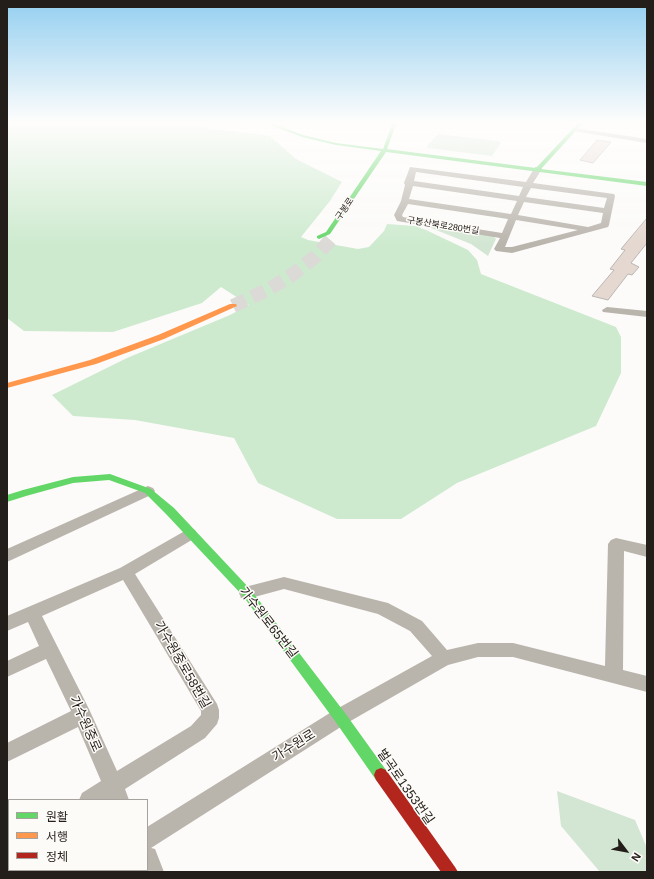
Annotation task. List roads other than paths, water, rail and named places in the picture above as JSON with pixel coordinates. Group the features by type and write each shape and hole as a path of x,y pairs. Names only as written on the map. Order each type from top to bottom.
{"main road":[{"name":"구봉로","path":"319,238 329,236 376,163"},
{"path":"487,163 647,184"},
{"path":"538,169 544,163"},
{"path":"120,342 149,332 224,301"},
{"path":"7,386 93,362 161,337 233,306"},
{"name":"가수원로65번길","path":"7,499 23,493 74,480 110,477 148,491 170,511 247,593 340,717"},
{"name":"벌곡로1353번길","path":"340,717 450,872"}],"street":[{"name":"구봉산북로280번길","path":"505,236 400,219 398,215 404,201 413,169 611,196 608,211"},
{"path":"408,183 522,199 608,211 605,225 512,250 499,249 514,217 522,199 528,185 538,169"},
{"name":"구봉산북로280번길","path":"404,201 591,229"},
{"path":"607,310 647,314"},
{"path":"7,556 148,491"},
{"path":"7,624 126,572 190,534"},
{"path":"614,674 616,544 647,551"},
{"name":"가수원중로58번길","path":"93,799 115,793 198,732 210,718 210,710 126,572"},
{"path":"247,593 284,583 382,608 416,626 444,658"},
{"name":"가수원중로","path":"32,613 82,715 115,793"},
{"path":"7,669 50,649"},
{"name":"가수원로","path":"148,838 340,717 444,658 478,650 513,650 614,674 647,684"},
{"path":"7,754 82,715"},
{"path":"148,860 153,872"}],"tunnel":[{"path":"233,306 269,289 292,275 316,256 331,239"}]}
